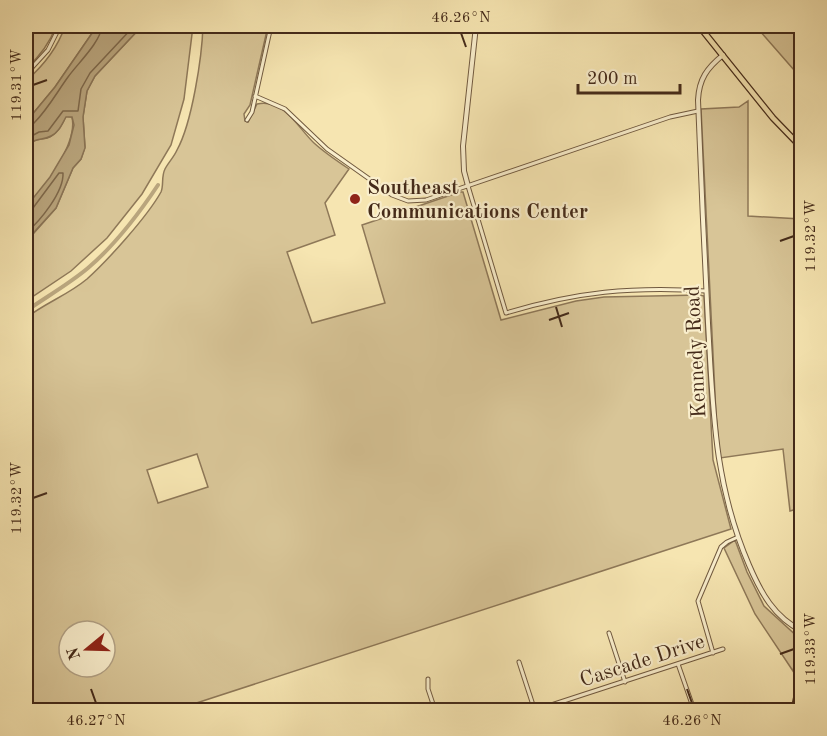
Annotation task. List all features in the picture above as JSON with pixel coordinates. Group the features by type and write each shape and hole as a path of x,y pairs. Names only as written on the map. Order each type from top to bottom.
{"main road":[{"path":"699,26 773,118 801,148"},
{"path":"794,711 801,670"}],"street":[{"path":"26,74 48,50 60,26"},
{"path":"247,120 252,112 271,26"},
{"path":"476,26 463,146 464,171 506,313 565,297 605,291 658,289 706,291"},
{"name":"Kennedy Road","path":"723,55 707,69 698,93 715,442 723,486 738,537 766,600 782,619 801,632"},
{"path":"255,96 285,109 327,149 400,199 420,201 670,117 698,111"},
{"path":"713,653 698,601 721,547 738,537"},
{"path":"609,633 625,682"},
{"name":"Cascade Drive","path":"536,710 723,649"},
{"path":"519,662 536,710"},
{"path":"678,664 694,711"},
{"path":"428,679 429,692 435,711"}],"shaded area":[{"path":"26,26 56,26 44,49 26,69"},
{"path":"65,26 97,26 55,87 26,122 26,81 49,56"},
{"path":"142,26 193,26 184,99 171,145 142,194 107,238 71,271 26,301 26,242 56,208 73,168 81,159 85,147 83,117 87,91 95,76"},
{"path":"203,26 268,26 250,105 244,114 245,121 248,122 257,104 275,105 290,116 318,147 349,169 325,203 335,235 287,252 312,323 385,303 362,225 460,192 463,192 501,320 576,301 604,297 704,296 713,460 731,529 175,710 26,710 26,318 87,279 127,238 155,202 162,189 165,169 176,153 187,124 198,72","holes":["197,454 208,487 158,503 147,470"]},
{"path":"762,26 801,26 801,78 760,31"},
{"path":"748,101 748,216 801,219 801,510 800,508 790,511 783,449 720,458 701,109 739,107"},
{"path":"66,116 72,117 72,128 65,152 50,178 26,207 26,148 35,140 54,135"},
{"path":"735,540 747,572 764,606 800,639 793,671 755,614 724,548"}],"water":[{"path":"97,26 142,26 95,76 87,91 83,117 85,148 81,159 73,168 56,208 26,241 26,207 50,177 69,145 74,125 72,117 66,117 54,134 48,138 33,141 26,148 26,122 55,87"}],"waterway":[{"path":"26,311 73,280 108,250 158,185"}],"place":[{"name":"Southeast Communications Center","path":"355,199"}]}
